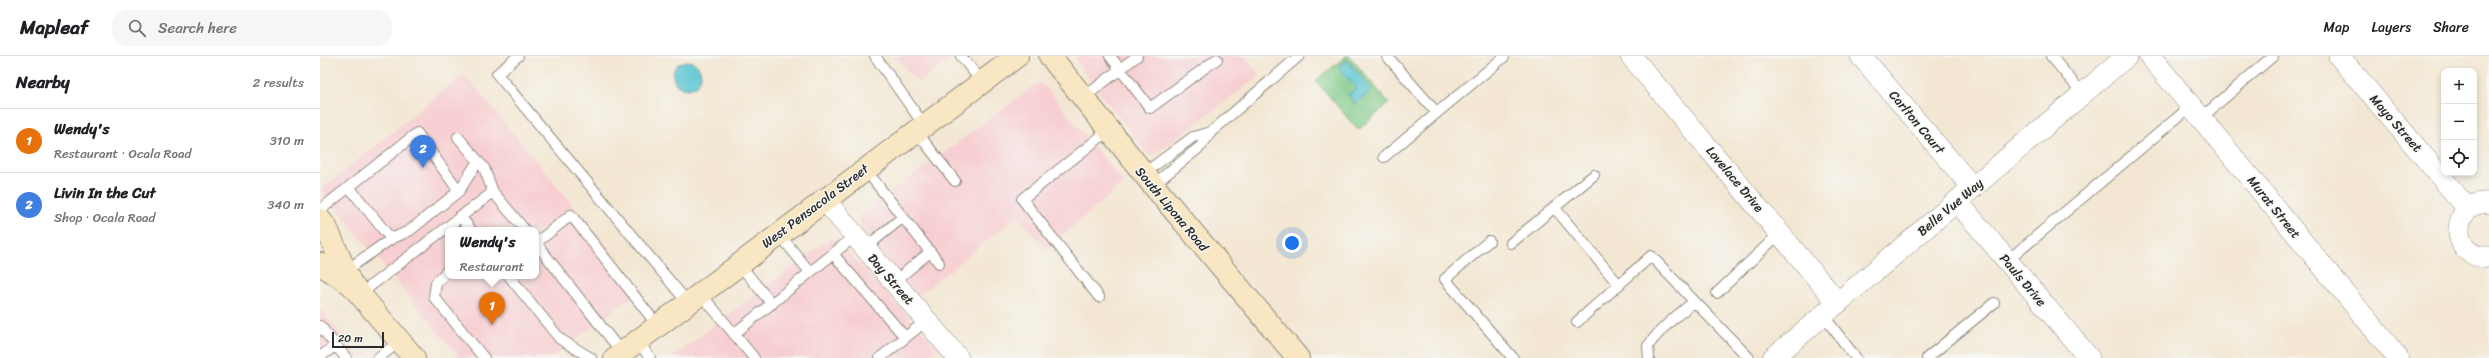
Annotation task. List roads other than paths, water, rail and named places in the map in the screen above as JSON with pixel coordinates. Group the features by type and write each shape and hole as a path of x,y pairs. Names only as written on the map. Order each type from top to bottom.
{"main road":[{"name":"West Pensacola Street","path":"631,353 658,326 694,298 1016,56"},
{"name":"South Lipona Road","path":"1050,56 1082,99 1148,180 1298,358"},
{"path":"320,220 326,227 352,283 414,358"},
{"path":"320,264 352,283"}],"street":[{"name":"Lovelace Drive","path":"1631,56 1780,233 1830,309"},
{"name":"Carlton Court","path":"1861,56 1965,195"},
{"name":"Belle Vue Way","path":"1773,358 2126,56"},
{"name":"Murat Street","path":"2150,56 2390,355"},
{"name":"Mayo Street","path":"2339,56 2468,209"},
{"name":"Pauls Drive","path":"1965,195 2007,261 2083,356"},
{"name":"Day Street","path":"824,199 958,358"},
{"path":"2489,203 2476,204 2468,209 2459,224 2461,242 2474,254 2489,257"}],"lane":[{"path":"518,56 497,74 694,298 734,334 754,358"},
{"path":"875,56 955,181"},
{"path":"961,56 982,82"},
{"path":"1110,56 1150,108 1217,59"},
{"path":"1082,99 1137,56"},
{"path":"1148,180 1187,158 1201,146 1211,132 1299,56"},
{"path":"1387,56 1437,113"},
{"path":"2051,56 2082,93"},
{"path":"2007,261 2196,112 2274,56"},
{"path":"1384,157 1504,57"},
{"path":"1099,297 1022,199 1108,131"},
{"path":"1148,180 1178,147 1193,136 1211,132"},
{"path":"320,210 417,133 459,191"},
{"path":"458,136 484,168 493,192 522,227"},
{"path":"1178,147 1187,158"},
{"path":"352,283 391,239 409,231 459,191 478,161"},
{"path":"865,169 939,263"},
{"path":"1510,242 1594,174"},
{"path":"349,187 391,239"},
{"path":"352,283 460,216 493,192"},
{"path":"1554,207 1619,285"},
{"path":"460,216 469,227"},
{"path":"539,241 571,216 658,326"},
{"path":"734,334 833,254 860,242 903,217"},
{"path":"1717,293 1780,233"},
{"path":"779,234 810,272"},
{"path":"1489,241 1445,279 1513,358"},
{"path":"539,246 631,353"},
{"path":"894,282 930,252"},
{"path":"833,254 905,337"},
{"path":"1577,322 1651,256 1749,358"},
{"path":"739,264 772,304"},
{"path":"445,273 436,283 434,297 483,357"},
{"path":"511,279 560,339 591,358"},
{"path":"1649,358 1648,346 1656,335 1675,316 1694,302"},
{"path":"1927,358 1994,303"},
{"path":"1830,309 1856,358"},
{"path":"880,358 927,320"},
{"path":"320,326 346,358"},
{"path":"378,358 400,341"},
{"path":"320,357 336,345"}],"water":[{"path":"1347,60 1372,90 1355,104 1348,95 1356,88 1338,67"},
{"path":"687,61 697,65 701,75 697,85 687,89 677,85 673,75 677,65"}],"place":[{"name":"Livin In the Cut","path":"423,168"},
{"name":"Wendy's","path":"492,325"}]}
